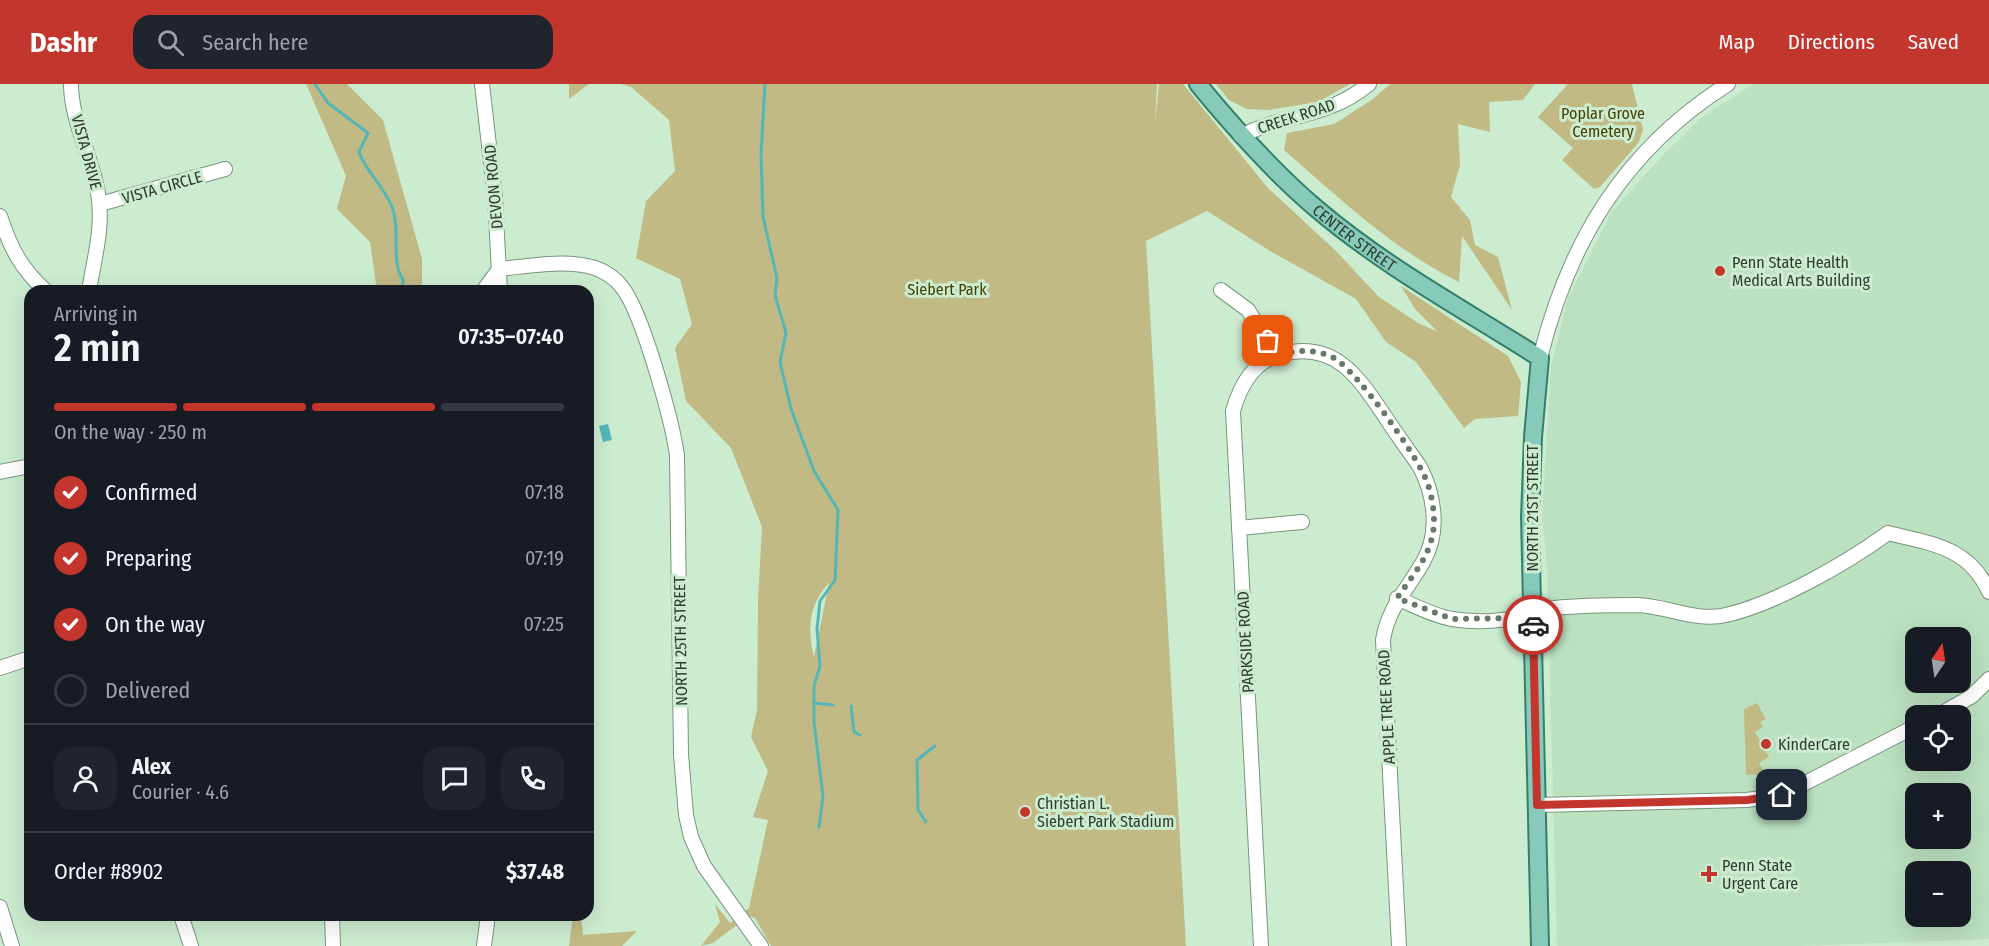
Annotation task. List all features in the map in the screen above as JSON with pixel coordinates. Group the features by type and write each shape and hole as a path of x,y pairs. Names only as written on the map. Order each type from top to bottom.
{"main road":[{"name":"CENTER STREET","path":"1198,84 1241,136 1290,186 1348,234 1540,358"},
{"name":"NORTH 21ST STREET","path":"1540,358 1531,467 1540,946"}],"street":[{"name":"VISTA DRIVE","path":"71,84 79,126 100,204 98,235 90,285"},
{"name":"DEVON ROAD","path":"482,84 495,198 500,285"},
{"name":"CREEK ROAD","path":"1241,136 1262,127 1326,110 1352,97 1369,84"},
{"path":"1540,358 1561,285 1602,205 1649,146 1679,118 1728,84"},
{"name":"VISTA CIRCLE","path":"100,204 225,169"},
{"path":"0,216 15,256 40,285"},
{"name":"NORTH 25TH STREET","path":"499,268 561,264 595,268 621,285 638,319 671,423 677,455 681,754 686,815 691,837 704,866 761,946"},
{"path":"487,285 499,268"},
{"path":"1221,291 1248,310 1277,356"},
{"name":"APPLE TREE ROAD","path":"1277,356 1294,351 1311,351 1325,354 1345,365 1368,392 1426,479 1434,512 1432,538 1423,562 1397,598 1385,627 1382,652 1399,946"},
{"name":"PARKSIDE ROAD","path":"1261,946 1233,411 1249,376 1277,356"},
{"path":"0,472 24,467"},
{"path":"1239,528 1302,522"},
{"path":"1397,598 1452,619 1505,619 1532,615 1552,608 1633,605 1664,608 1697,617 1724,615 1746,609 1804,582 1869,547 1888,533 1960,556 1977,571 1989,592"},
{"path":"0,668 24,660"},
{"path":"1956,705 1972,696 1989,680"},
{"path":"1537,805 1747,800 1782,795 1905,732"},
{"path":"0,907 12,946"},
{"path":"183,921 191,946"},
{"path":"332,921 333,946"},
{"path":"484,946 487,921"}],"shaded area":[{"path":"1753,84 1989,84 1989,939 1801,946 1557,946 1547,567 1542,516 1551,366 1567,301 1611,213 1663,155 1701,118"}],"green space":[{"path":"306,84 347,84 383,120 422,259 422,285 376,285 370,242 337,209 346,176"},
{"path":"569,84 589,84 569,99"},
{"name":"Siebert Park","path":"621,84 1157,84 1155,124 1159,84 1183,84 1268,188 1337,252 1379,297 1418,323 1438,332 1415,309 1401,286 1508,356 1521,382 1518,416 1475,419 1464,428 1416,362 1386,342 1356,299 1270,251 1207,211 1146,241 1186,946 771,946 755,918 749,916 713,943 701,946 720,922 715,904 730,923 749,908 768,820 753,817 768,771 751,737 757,710 758,601 762,527 731,448 686,401 675,348 692,324 680,279 636,258 646,201 675,171 669,120 631,87","holes":["829,583 814,657 811,617 817,599"]},
{"path":"1216,84 1350,84 1318,102 1268,110 1247,109 1229,100"},
{"path":"1390,84 1535,84 1523,100 1489,102 1490,132 1458,124 1460,165 1451,197 1470,220 1475,245 1498,257 1512,310 1462,236 1459,282 1412,255 1390,239 1284,150 1287,133 1334,124 1373,99"},
{"name":"Poplar Grove Cemetery","path":"1568,84 1632,84 1643,130 1639,142 1600,187 1594,189 1562,160 1573,148 1538,117"},
{"path":"1757,703 1766,719 1760,722 1763,727 1755,732 1769,757 1759,763 1765,774 1746,775 1744,709"},
{"path":"572,921 582,921 583,935 637,931 622,946 569,946"}],"water":[{"path":"608,424 612,440 603,442 599,426"}],"waterway":[{"path":"315,84 328,103 368,133 359,152 384,192 395,216 396,254 403,285"},
{"path":"765,84 761,154 763,217 777,278 775,295 786,333 780,362 791,409 814,471 838,510 835,580 820,601 817,629 820,666 814,686 814,722 823,796 819,827"},
{"path":"814,703 833,705"},
{"path":"851,706 854,732 860,735"},
{"path":"926,822 918,810 917,760 935,746"}],"way so far":[{"path":"1268,341 1277,356 1294,351 1311,351 1325,354 1345,365 1368,392 1420,467 1426,479 1434,512 1432,538 1423,562 1397,598 1452,619 1516,618 1532,615 1533,625"}],"place":[{"name":"Penn State Health Medical Arts Building","path":"1720,271"},
{"name":"KinderCare","path":"1766,744"},
{"name":"Christian L. Siebert Park Stadium","path":"1025,812"},
{"name":"Penn State Urgent Care","path":"1709,874"}],"route":[{"path":"1533,625 1537,805 1747,800 1782,795"}]}
